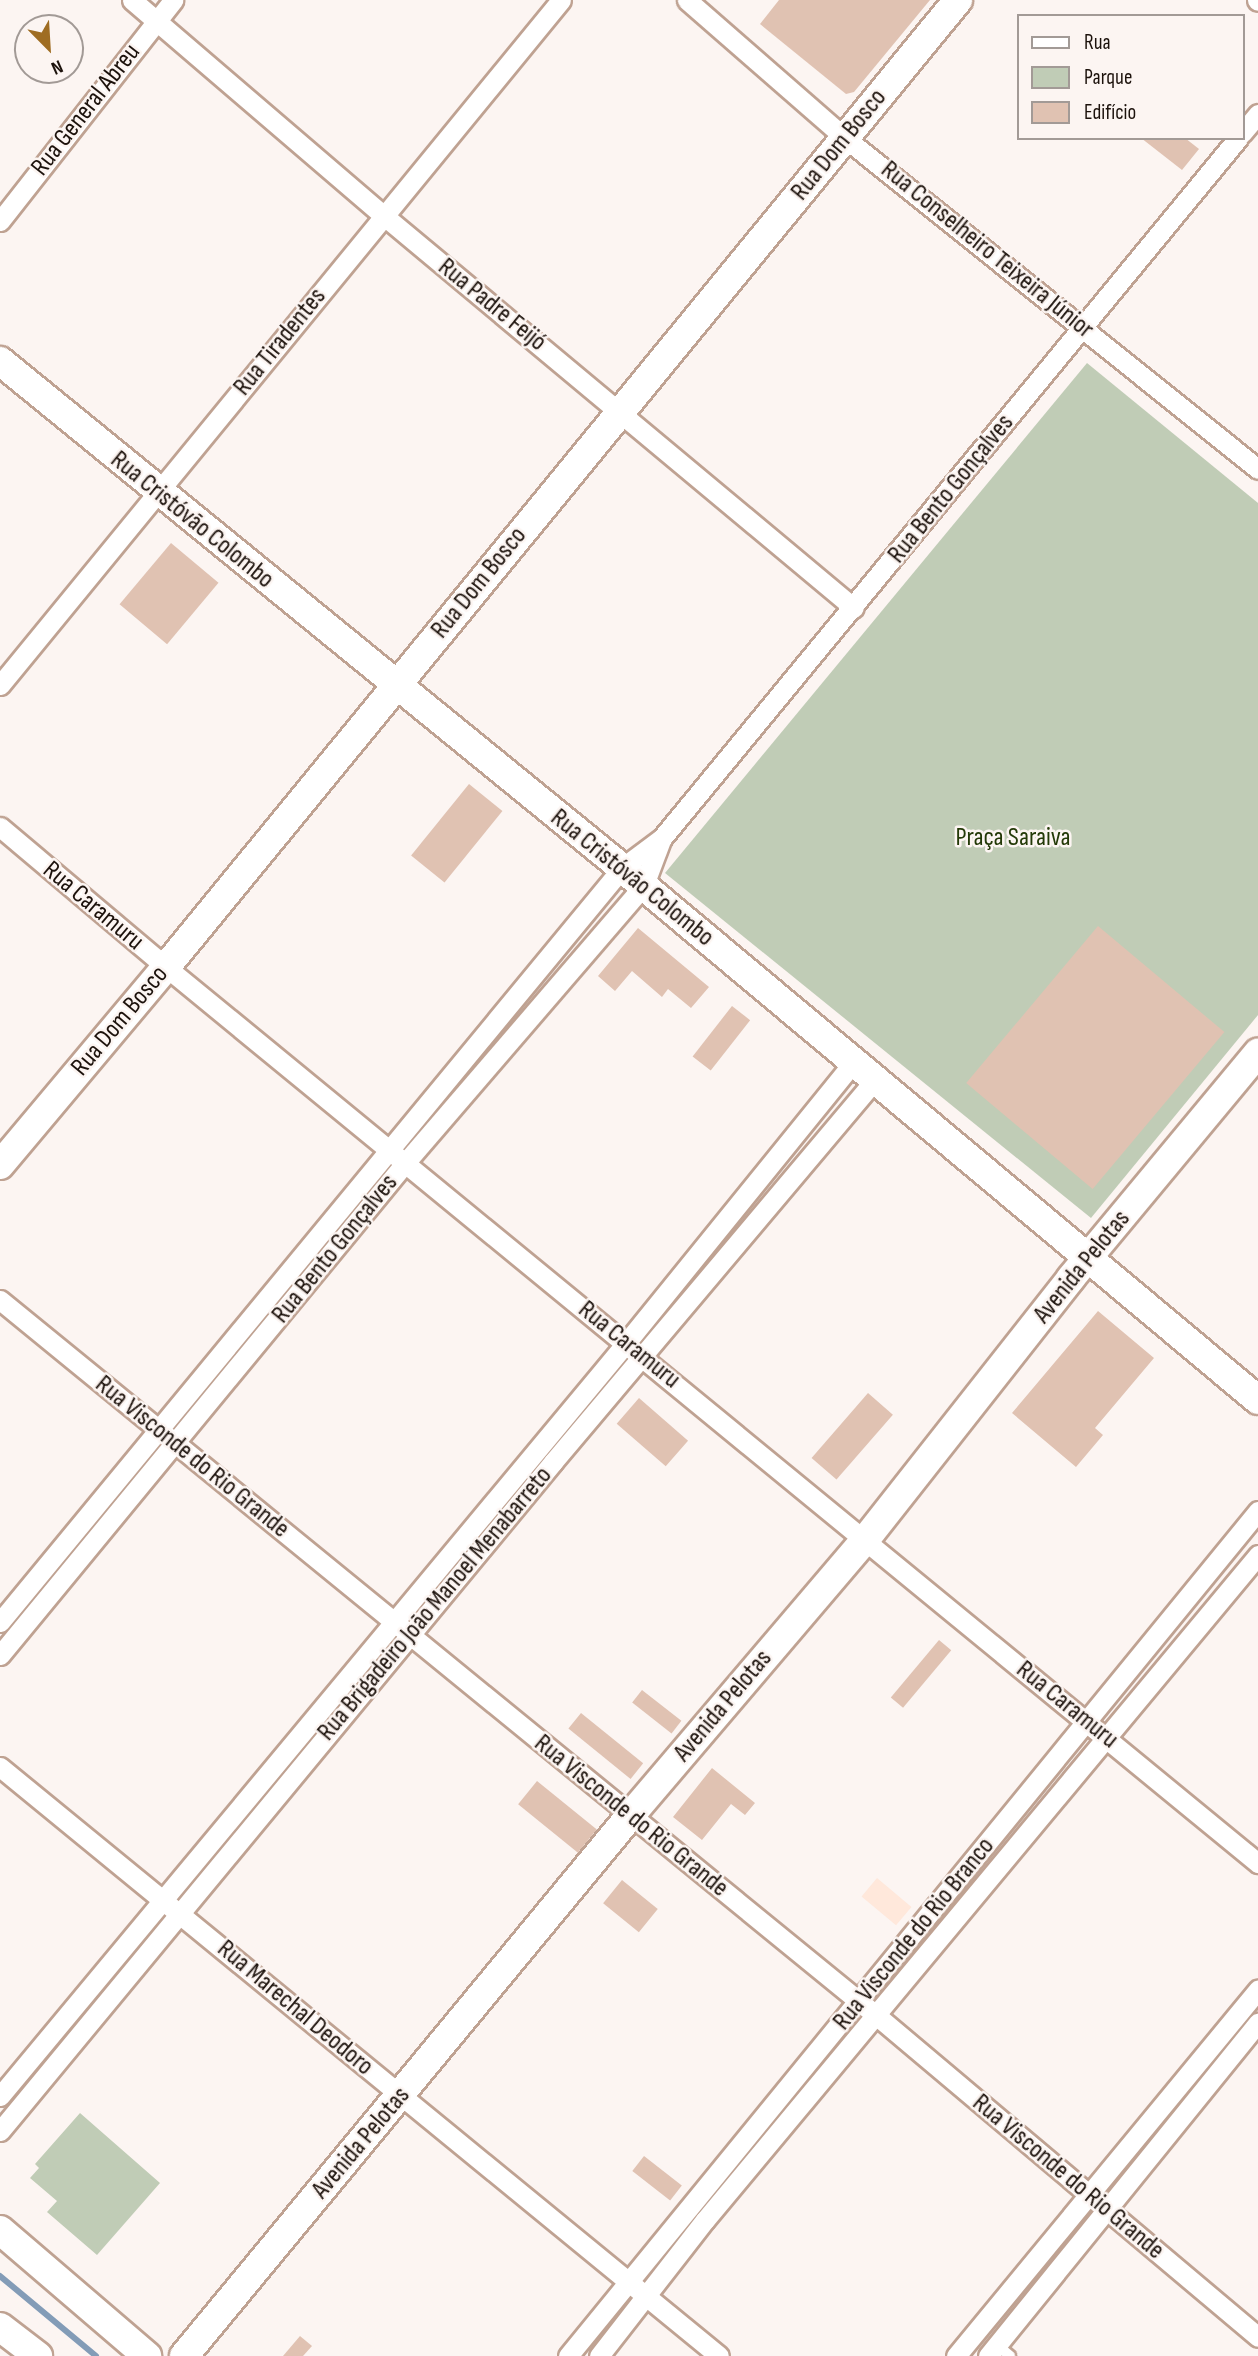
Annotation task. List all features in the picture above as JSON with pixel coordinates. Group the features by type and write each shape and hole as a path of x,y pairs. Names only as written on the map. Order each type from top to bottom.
{"street":[{"name":"Rua Padre Feijó","path":"132,0 383,215 620,410 854,608"},
{"name":"Rua General Abreu","path":"0,221 173,0"},
{"name":"Rua Tiradentes","path":"0,685 561,0"},
{"name":"Rua Conselheiro Teixeira Júnior","path":"687,0 845,138 1258,469"},
{"name":"Rua Dom Bosco","path":"0,1165 166,967 958,0"},
{"path":"1244,131 1258,114"},
{"name":"Rua Bento Gonçalves","path":"0,1656 405,1163 662,838 854,608 1236,140"},
{"name":"Rua Cristóvão Colombo","path":"0,361 633,876 874,1081 1258,1400"},
{"name":"Rua Caramuru","path":"0,827 166,967 1258,1863"},
{"name":"Rua Bento Gonçalves","path":"1,1621 237,1337 388,1149 633,876"},
{"name":"Avenida Pelotas","path":"184,2356 630,1816 865,1540 1089,1258 1258,1053"},
{"name":"Rua Brigadeiro João Manoel Menabarreto","path":"0,2096 162,1897 626,1343 853,1063"},
{"name":"Rua Brigadeiro João Manoel Menabarreto","path":"0,2131 554,1462 874,1081"},
{"path":"693,1258 712,1276"},
{"name":"Rua Visconde do Rio Grande","path":"0,1300 409,1637 860,2001 1258,2337"},
{"path":"237,1337 253,1349"},
{"path":"537,1449 554,1462"},
{"name":"Rua Visconde do Rio Branco","path":"568,2356 1030,1793 1201,1577 1258,1511"},
{"name":"Rua Visconde do Rio Branco","path":"599,2356 647,2298 705,2220 821,2084 1161,1668 1258,1555"},
{"path":"1201,1577 1223,1597"},
{"path":"1,1621 18,1634"},
{"path":"1141,1652 1161,1668"},
{"name":"Rua Marechal Deodoro","path":"0,1767 719,2356"},
{"path":"1030,1793 1048,1807"},
{"path":"933,1911 950,1925"},
{"path":"961,2354 1088,2194 1258,1989"},
{"path":"998,2352 1107,2209 1254,2026 1234,2017"},
{"path":"804,2070 821,2084"},
{"path":"744,2139 762,2154"},
{"path":"719,2169 737,2184"},
{"path":"689,2207 705,2220"},
{"path":"0,2230 147,2356"},
{"path":"0,2327 38,2356"}],"shaded area":[{"path":"877,1878 911,1907 896,1925 862,1896"}],"green space":[{"name":"Praça Saraiva","path":"1087,363 1258,503 1258,1015 1091,1218 665,873"},
{"path":"80,2113 160,2183 97,2255 47,2212 57,2201 30,2178 39,2168 35,2164"}],"building":[{"path":"779,0 930,0 854,92 846,94 760,24"},
{"path":"1144,140 1188,140 1199,149 1182,170"},
{"path":"171,543 218,583 167,644 120,604"},
{"path":"469,784 502,811 445,883 411,855"},
{"path":"1098,926 1224,1032 1093,1189 966,1083"},
{"path":"638,928 709,987 691,1008 668,989 662,997 632,971 615,991 598,976"},
{"path":"732,1006 750,1020 711,1071 693,1056"},
{"path":"1098,1311 1154,1358 1095,1428 1103,1435 1076,1467 1012,1413"},
{"path":"868,1393 893,1415 836,1480 812,1458"},
{"path":"639,1398 688,1441 666,1466 617,1424"},
{"path":"939,1640 951,1650 903,1708 891,1697"},
{"path":"642,1690 681,1721 672,1733 632,1703"},
{"path":"581,1713 643,1763 631,1779 568,1729"},
{"path":"712,1768 755,1803 745,1815 731,1804 702,1840 673,1817"},
{"path":"537,1781 597,1829 578,1853 518,1804"},
{"path":"622,1880 658,1909 639,1932 603,1903"},
{"path":"644,2156 682,2186 670,2201 632,2171"},
{"path":"300,2336 312,2346 303,2356 283,2356"}],"waterway":[{"path":"0,2276 96,2356"}]}
